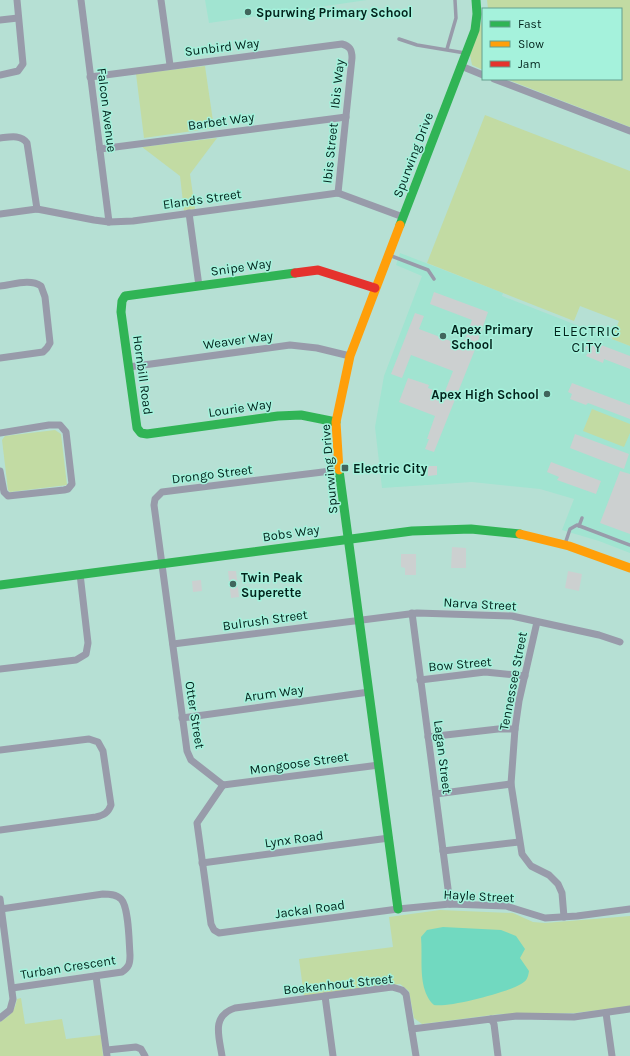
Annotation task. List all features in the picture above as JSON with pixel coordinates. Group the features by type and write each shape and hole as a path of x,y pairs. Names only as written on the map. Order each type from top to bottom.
{"street":[{"path":"0,75 18,72 22,68 17,0"},
{"name":"Falcon Avenue","path":"81,0 109,222"},
{"path":"161,0 170,65"},
{"name":"Spurwing Drive","path":"398,909 340,470 336,422 350,356 477,22 476,0"},
{"path":"0,20 18,18"},
{"name":"Sunbird Way","path":"90,77 170,65 342,44 349,46 352,53"},
{"name":"Ibis Way","path":"346,117 352,53"},
{"path":"461,66 482,75"},
{"path":"497,80 630,132"},
{"name":"Barbet Way","path":"100,149 346,117"},
{"name":"Ibis Street","path":"338,193 346,117"},
{"path":"0,138 18,137 25,140 27,143 37,209"},
{"name":"Elands Street","path":"0,214 37,209 109,222 134,221 338,193 403,217"},
{"path":"189,213 200,286"},
{"name":"Snipe Way","path":"121,312 122,301 125,296 318,270 332,273 375,288"},
{"path":"0,286 28,282 34,282 41,286 45,297 50,337 48,348 42,352 0,358"},
{"name":"Hornbill Road","path":"121,312 137,428 138,432 147,434"},
{"name":"Weaver Way","path":"129,367 290,345 317,348 350,356"},
{"name":"Lourie Way","path":"147,434 278,416 302,416 336,422"},
{"path":"0,433 50,425 60,426 66,432 72,484 68,489 64,490 8,496 4,492 0,471"},
{"name":"Drongo Street","path":"162,563 154,505 155,499 159,494 340,470"},
{"name":"Bobs Way","path":"0,585 412,531 462,528 531,536 565,545 630,568"},
{"name":"Otter Street","path":"162,563 182,718 189,757 223,785"},
{"path":"0,670 76,660 86,654 88,643 80,574"},
{"name":"Narva Street","path":"360,620 412,613 512,616 599,635 620,642"},
{"name":"Lagan Street","path":"412,613 450,904"},
{"name":"Bulrush Street","path":"173,644 360,620"},
{"name":"Tennessee Street","path":"537,622 515,729 511,784 522,854 527,862 553,878 558,884 562,893 564,917"},
{"name":"Bow Street","path":"420,680 485,672 525,676"},
{"name":"Arum Way","path":"182,718 370,692"},
{"path":"428,737 492,729 515,729"},
{"path":"0,750 89,739 98,742 103,751 111,805 104,815 96,817 0,830"},
{"name":"Mongoose Street","path":"223,785 379,764"},
{"path":"436,794 511,784"},
{"path":"202,863 197,823 223,785"},
{"name":"Lynx Road","path":"202,863 388,838"},
{"path":"443,852 519,842"},
{"name":"Jackal Road","path":"202,863 210,924 216,932 225,933 398,909"},
{"name":"Turban Crescent","path":"1,909 103,894 120,898 125,909 130,962 126,969 122,972 12,988"},
{"path":"0,899 13,999 12,1007 7,1014 0,1018"},
{"name":"Hayle Street","path":"398,909 450,904 506,906 545,918 630,910"},
{"path":"96,976 107,1053 136,1047 141,1049 145,1056"},
{"name":"Boekenhout Street","path":"222,1056 219,1036 219,1021 226,1011 235,1008 383,988 398,988 406,994 416,1056"},
{"path":"325,996 333,1056"},
{"path":"412,1029 491,1018 517,1016 574,1017 630,1009"},
{"path":"606,1013 612,1056"},
{"path":"491,1018 494,1024 498,1056"}],"lane":[{"path":"447,49 456,18 455,0"},
{"path":"399,39 417,45 466,53"},
{"path":"388,255 428,270 434,279"},
{"path":"579,526 582,518"},
{"path":"565,545 571,528 579,526 630,545"}],"shaded area":[{"name":"Spurwing Primary School","path":"205,0 367,0 209,23"},
{"path":"487,0 630,0 630,127 509,80 622,80 622,8 488,8"},
{"path":"482,21 482,70 472,65 470,55"},
{"path":"205,66 214,128 144,138 136,74"},
{"path":"485,115 630,171 630,346 612,339 619,321 580,306 574,321 427,263"},
{"path":"217,138 190,174 195,209 184,211 180,176 142,147"},
{"name":"Apex High School","path":"400,253 503,293 502,296 630,346 630,553 599,541 562,530 574,499 540,489 472,482 382,488 375,427 384,376 422,276 396,265"},
{"path":"592,409 630,424 630,433 624,447 583,431"},
{"path":"55,430 61,434 67,485 10,492 8,490 2,440 5,436"},
{"path":"440,910 513,913 533,922 545,923 630,916 630,1006 575,1013 500,1014 422,1024 414,1018 409,991 400,984 304,996 299,959 393,947 389,917"},
{"path":"443,927 501,930 516,936 525,949 520,958 529,971 527,979 525,982 514,987 491,995 464,1002 434,1005 425,991 423,982 421,937 427,930"},
{"path":"21,998 25,1024 62,1019 66,1039 101,1035 103,1056 0,1056 0,1022 12,1013 17,999"}],"building":[{"path":"434,292 488,312 474,352 434,452 425,449 435,416 399,402 408,378 429,385 428,388 444,394 453,371 411,355 402,378 391,374 415,313 424,316 419,329 461,345 463,340 465,340 472,320 430,304"},
{"path":"588,340 630,356 630,369 604,359 603,363 586,356 589,351 585,349"},
{"path":"572,383 630,405 630,419 588,403 586,405 570,399 572,394 568,392"},
{"path":"575,434 629,454 624,469 570,448"},
{"path":"551,462 601,481 596,494 557,480 559,477 547,472"},
{"path":"428,466 437,466 437,475 428,476"},
{"path":"620,471 630,474 630,534 600,523"},
{"path":"452,547 466,548 466,568 451,568"},
{"path":"401,554 416,554 416,575 405,575 405,568 401,567"},
{"name":"Twin Peak Superette","path":"228,571 236,571 239,597 231,598"},
{"path":"568,571 582,574 579,591 565,588"},
{"path":"201,580 202,591 193,592 192,581"}],"traffic: fast":[{"path":"400,225 475,30 477,14 476,0"},
{"path":"295,273 125,296 122,301 121,312 137,428 141,433 147,434 278,416 301,415 336,422"},
{"path":"339,470 398,909"},
{"path":"0,585 412,531 471,529 520,534"}],"traffic: slow":[{"path":"339,470 336,422 350,356 400,225"},
{"path":"520,534 569,546 630,568"}],"traffic: jam":[{"path":"295,273 318,270 375,288"}],"place":[{"name":"Spurwing Primary School","path":"248,12"},
{"name":"Apex Primary School","path":"443,336"},
{"name":"Apex High School","path":"547,394"},
{"name":"Electric City","path":"345,468"},
{"name":"Twin Peak Superette","path":"233,584"}],"district":[{"name":"ELECTRIC CITY","path":"587,340"}]}
